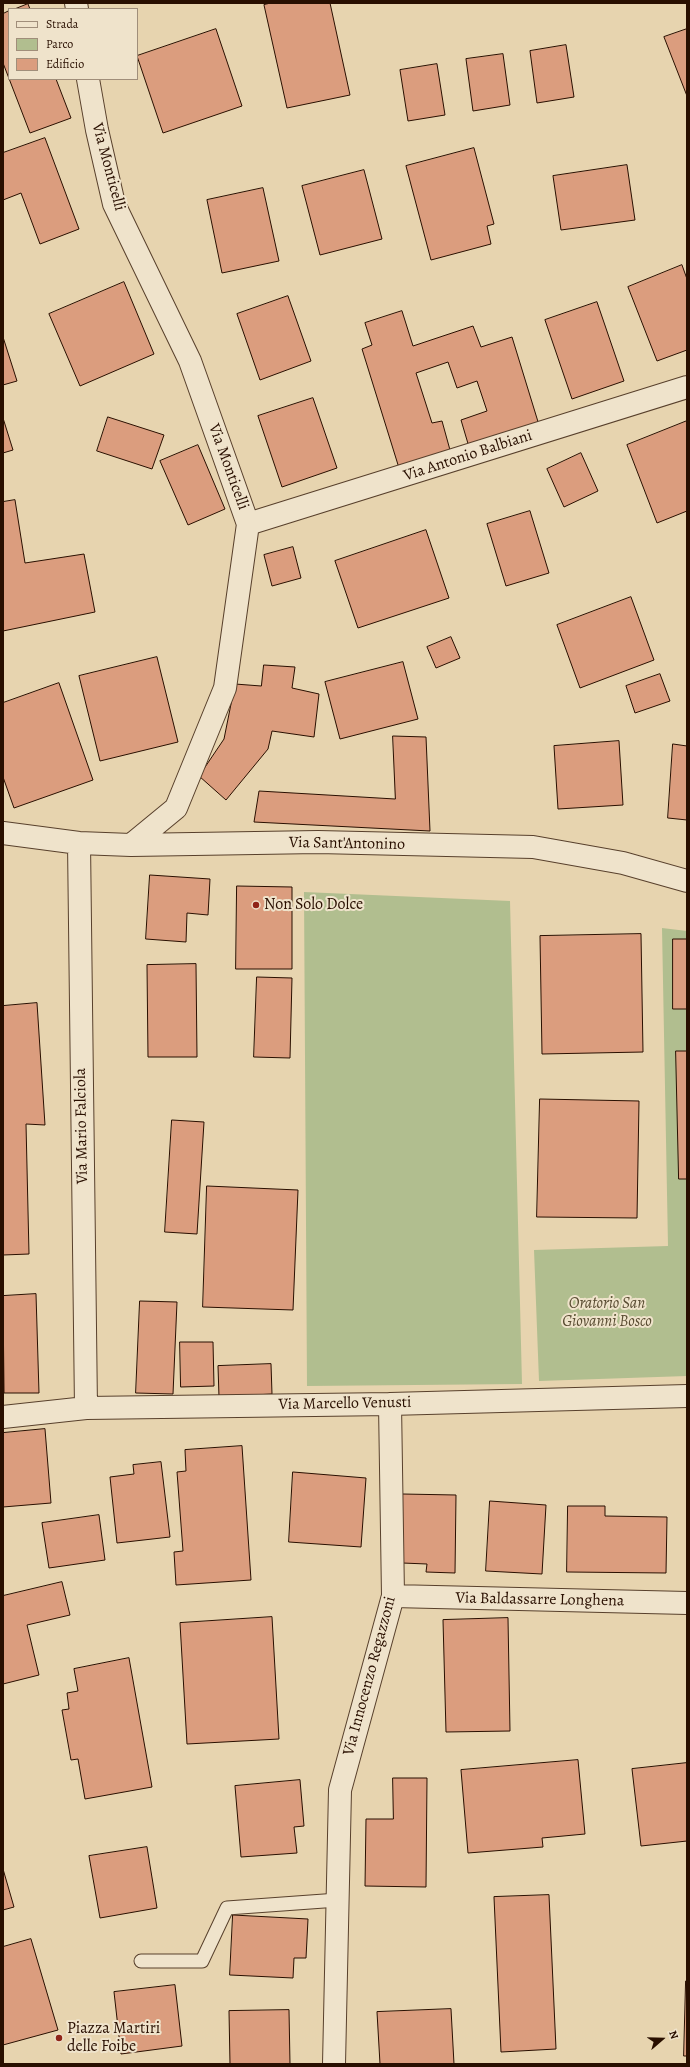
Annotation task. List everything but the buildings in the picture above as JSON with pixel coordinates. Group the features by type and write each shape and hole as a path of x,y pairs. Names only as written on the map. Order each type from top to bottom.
{"street":[{"name":"Via Monticelli","path":"88,80 97,130 114,204 190,361 248,524 225,688 176,808 131,845"},
{"name":"Via Antonio Balbiani","path":"248,524 687,386"},
{"name":"Via Sant'Antonino","path":"3,833 79,843 131,845 318,842 533,847 623,864 687,881"},
{"name":"Via Mario Falciola","path":"79,843 86,1408"},
{"name":"Via Marcello Venusti","path":"3,1416 86,1408 390,1404 687,1396"},
{"name":"Via Innocenzo Regazzoni","path":"334,2064 340,1790 393,1596 390,1404"},
{"name":"Via Baldassarre Longhena","path":"393,1596 687,1603"}],"lane":[{"path":"141,1961 202,1961 227,1908 338,1900"}],"green space":[{"path":"304,892 510,901 522,1384 307,1386"},
{"name":"Oratorio San Giovanni Bosco","path":"662,928 687,931 687,1376 539,1381 534,1250 668,1246"}],"place":[{"name":"Non Solo Dolce","path":"256,905"},
{"name":"Piazza Martiri delle Foibe","path":"59,2038"}]}
